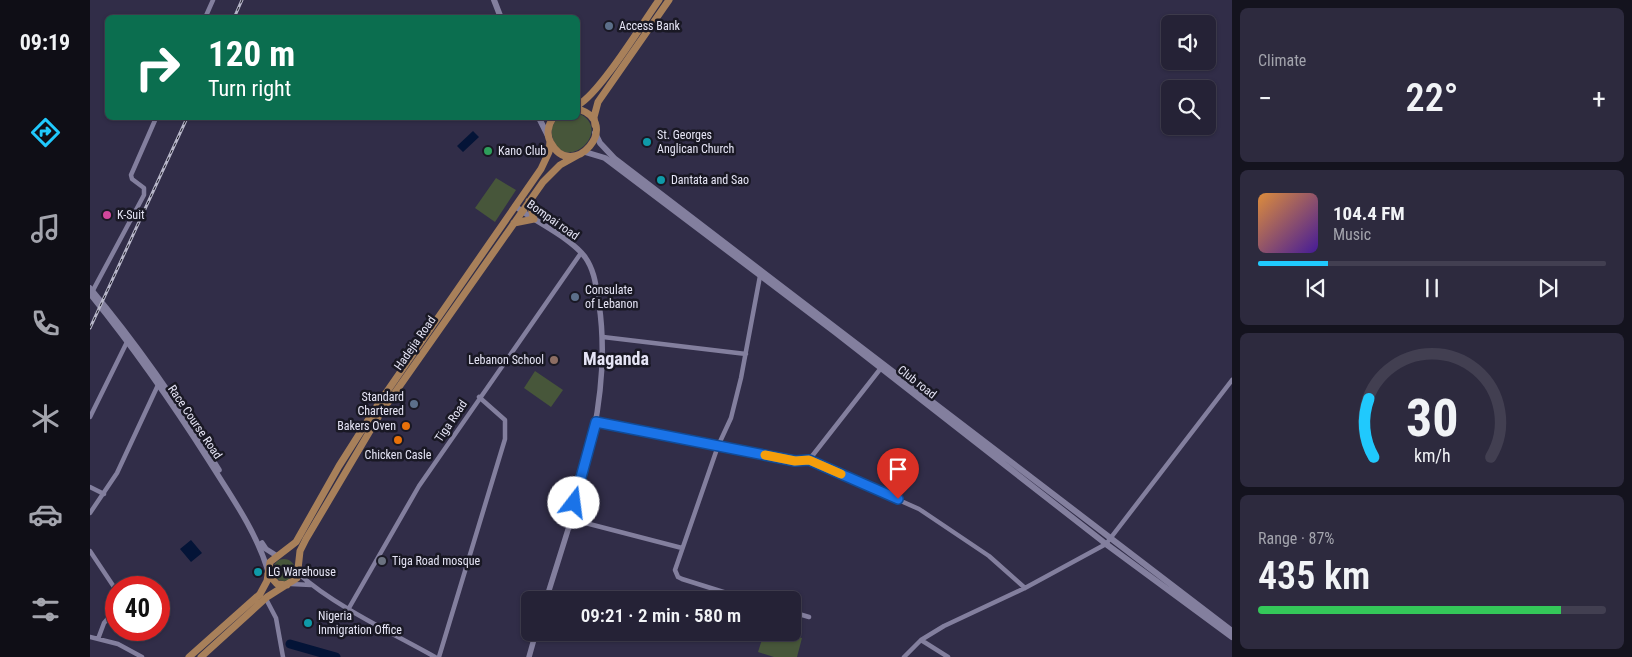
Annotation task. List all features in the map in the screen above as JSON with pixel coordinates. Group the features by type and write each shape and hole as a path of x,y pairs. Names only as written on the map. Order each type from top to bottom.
{"main road":[{"path":"494,0 500,15"},
{"path":"580,104 597,87 659,0"},
{"path":"540,120 558,152 564,155 582,154 591,146 595,129 595,110 601,97 669,0"},
{"path":"580,110 588,114 600,143 615,159 661,197 878,363 1112,537 1232,631"},
{"name":"Hadejia Road","path":"279,555 296,542 338,466 379,403 546,161 549,139 548,128 552,120"},
{"name":"Hadejia Road","path":"298,565 300,551 366,437 426,346 551,172 568,159 582,154"},
{"name":"Club road","path":"582,154 605,158 661,197 760,276 878,363 1106,544 1232,638"},
{"path":"514,223 534,219 529,202"},
{"path":"189,657 254,600 264,588 270,562 279,555 291,556 298,565 299,574 289,585 266,599 202,657"},
{"path":"268,572 277,584 289,585"}],"street":[{"path":"206,15 214,0"},
{"path":"91,292 144,194 144,188 132,179 131,175 155,120"},
{"name":"Bompai road","path":"515,206 581,253 592,269 603,337 601,385 596,422 549,591"},
{"name":"Tiga Road","path":"349,608 419,486 479,397 581,253"},
{"path":"722,591 678,577 676,570 718,446 731,418 746,354 760,276"},
{"name":"Race Course Road","path":"91,292 158,385 238,507 261,549 268,572"},
{"name":"Race Course Road","path":"91,292 139,349 191,424 264,546 279,555"},
{"path":"603,337 746,354"},
{"path":"90,417 127,342"},
{"path":"809,460 878,363"},
{"path":"904,657 921,640 944,626 1025,588 1106,544 1232,380"},
{"path":"90,513 116,474 158,385"},
{"path":"439,657 505,439 506,425 503,417 479,397"},
{"path":"596,422 795,461 809,460 919,508 990,556 1025,588"},
{"path":"90,487 104,494"},
{"path":"570,520 682,548"},
{"path":"90,550 107,576"},
{"path":"299,574 312,585 349,608 435,657"},
{"path":"289,585 312,585"},
{"path":"266,599 279,628 283,657"},
{"path":"801,615 809,617"},
{"path":"98,639 105,623"},
{"path":"90,637 132,650 142,657"},
{"path":"921,640 948,657"},
{"path":"529,657 533,641"}],"green space":[{"path":"580,114 588,120 592,129 590,138 584,146 576,151 568,152 559,149 553,139 552,128 556,120 580,120"},
{"path":"496,178 516,190 495,222 475,208"},
{"path":"535,371 563,390 551,407 524,388"},
{"path":"284,559 292,562 295,570 292,578 284,581 276,578 273,570 276,562"},
{"path":"802,638 797,657 774,657 758,652 761,641 801,641"}],"water":[{"path":"473,131 479,137 463,152 457,146"},
{"path":"191,540 202,553 191,562 180,549"}],"waterway":[{"path":"290,644 336,657"}],"railway":[{"path":"235,15 242,0"},
{"path":"90,328 186,120"}],"slow traffic":[{"path":"765,455 795,461 809,460 841,474"}],"place":[{"name":"Access Bank","path":"609,26"},
{"name":"St. Georges Anglican Church","path":"647,142"},
{"name":"Kano Club","path":"488,151"},
{"name":"Dantata and Sao","path":"661,180"},
{"name":"K-Suit","path":"107,215"},
{"name":"Consulate of Lebanon","path":"575,297"},
{"name":"Lebanon School","path":"554,360"},
{"name":"Standard Chartered","path":"414,404"},
{"name":"Bakers Oven","path":"406,426"},
{"name":"Chicken Casle","path":"398,440"},
{"name":"Tiga Road mosque","path":"382,561"},
{"name":"LG Warehouse","path":"258,572"},
{"name":"Nigeria Inmigration Office","path":"308,623"}],"district":[{"name":"Maganda","path":"616,358"}],"route":[{"path":"574,503 596,422 795,461 809,460 898,499"}]}
